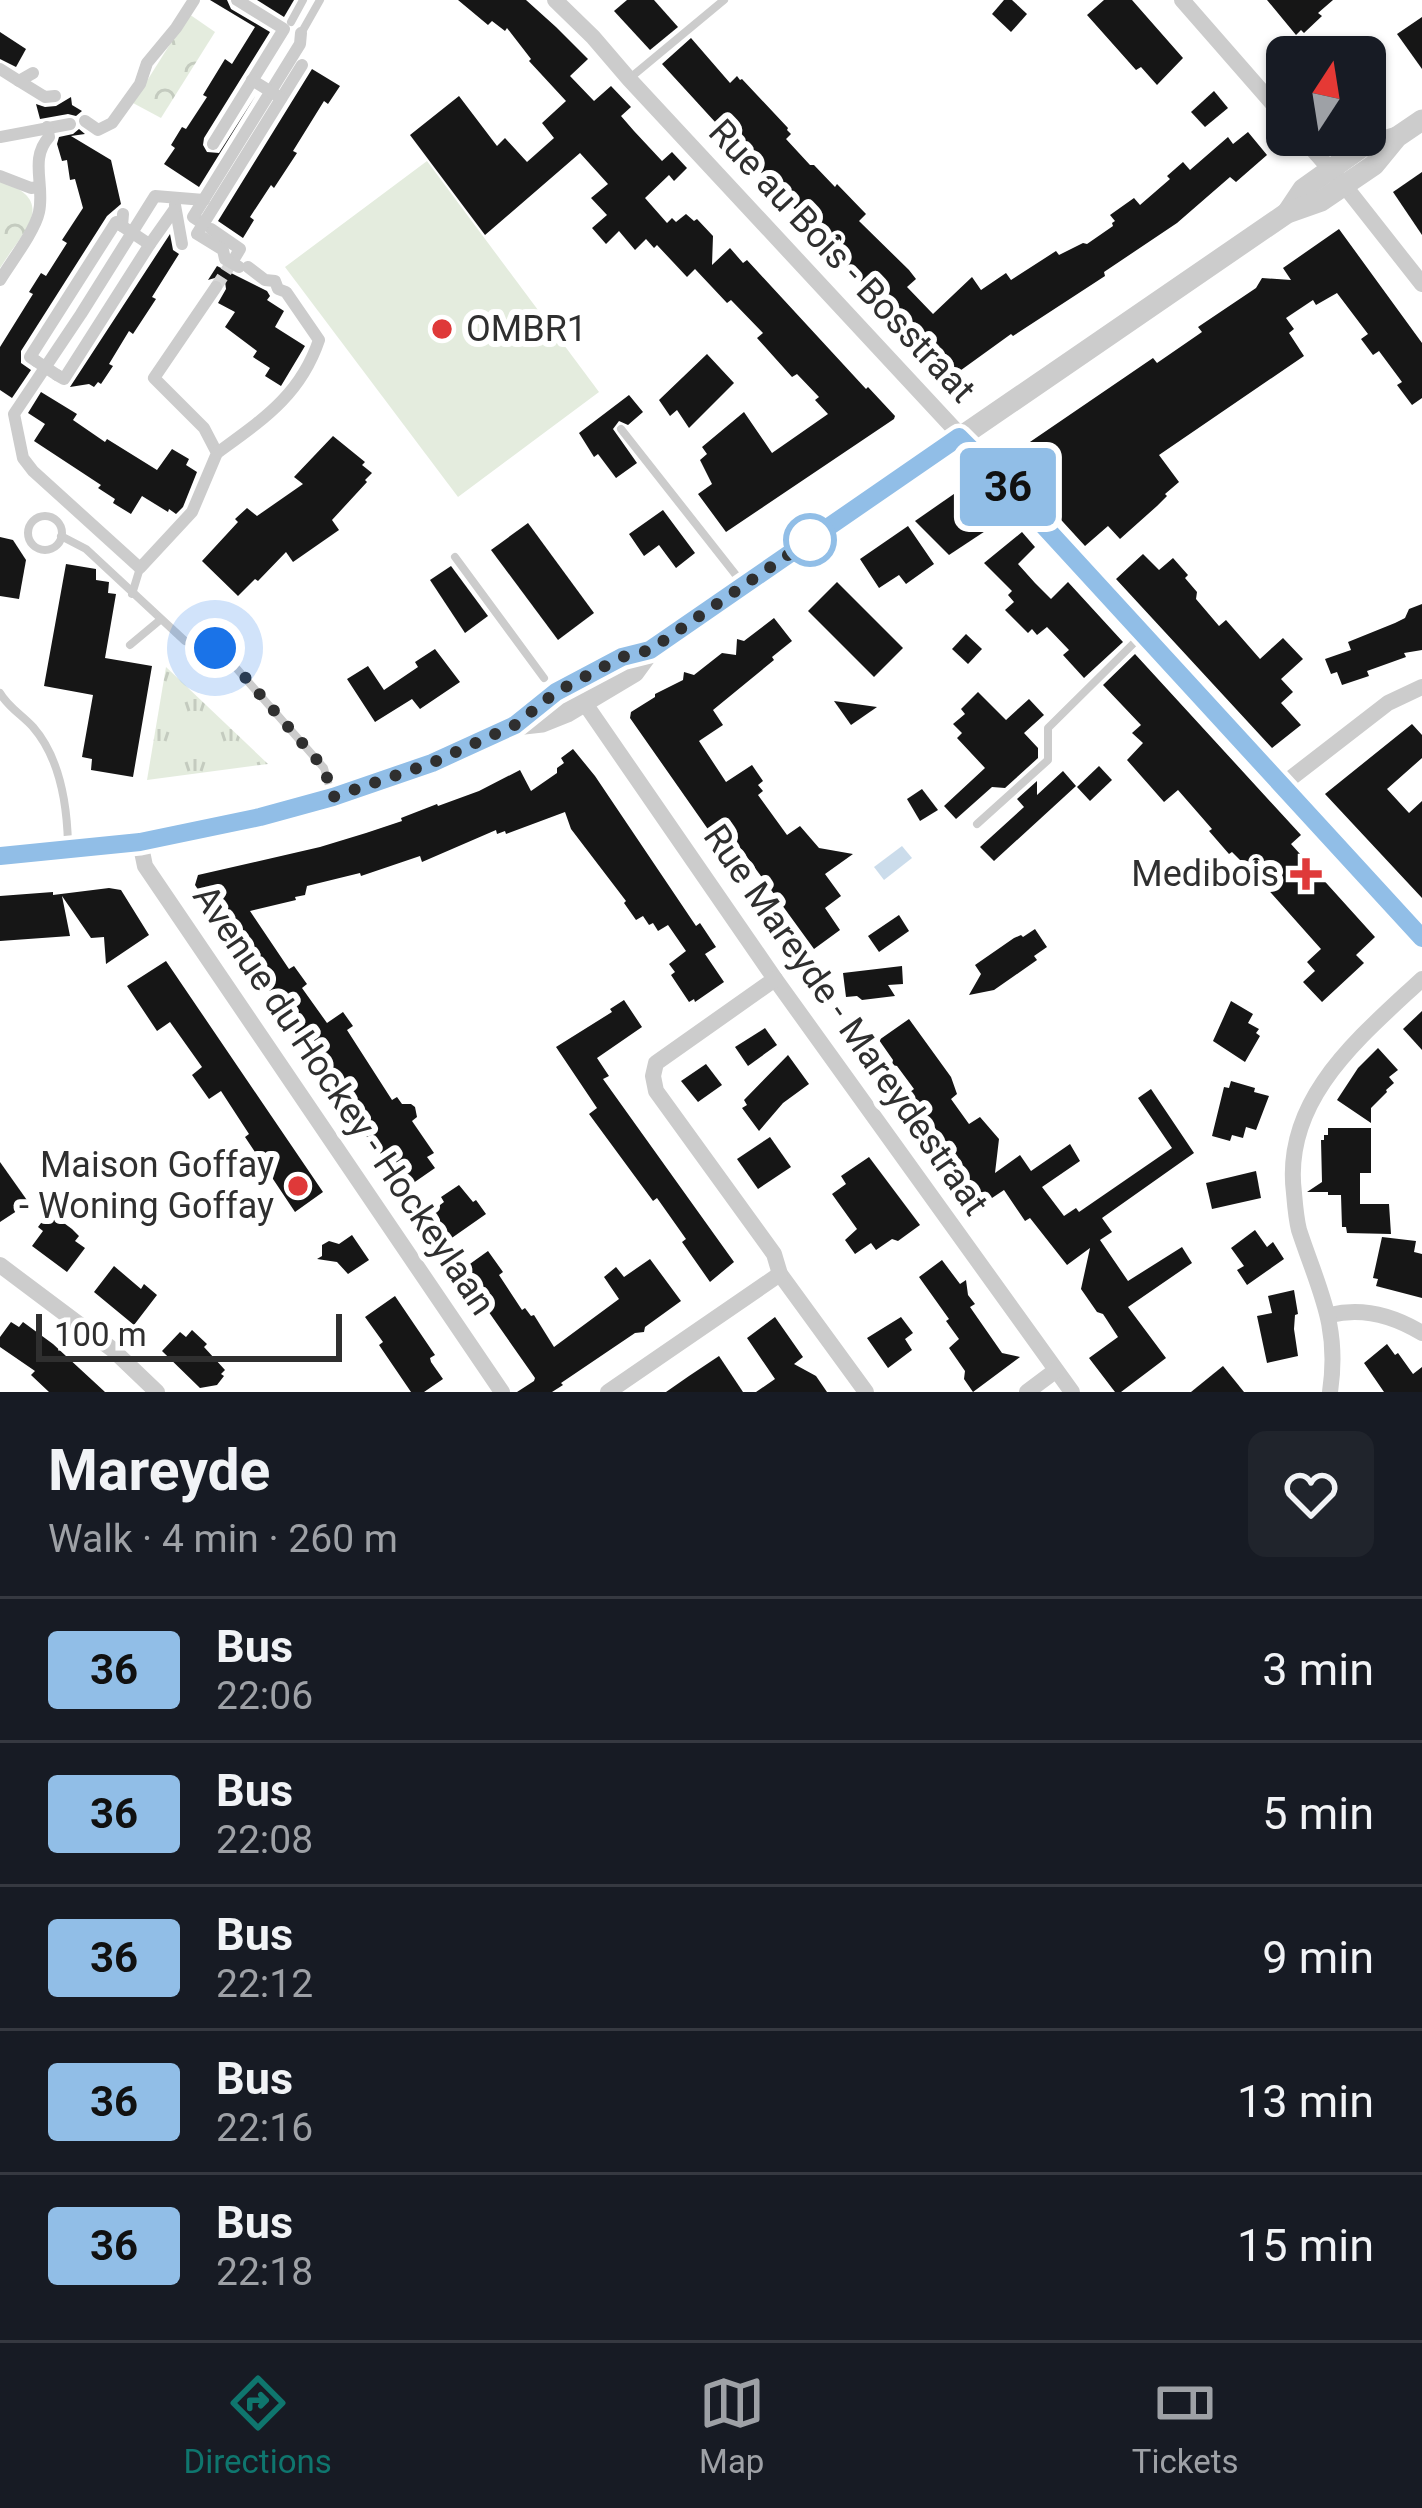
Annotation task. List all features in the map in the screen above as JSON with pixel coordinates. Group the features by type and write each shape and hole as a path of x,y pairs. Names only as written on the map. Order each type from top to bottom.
{"street":[{"path":"0,137 82,123 105,129 194,0"},
{"path":"213,144 284,29 237,0"},
{"name":"Rue au Bois - Bosstraat","path":"555,0 1422,938"},
{"path":"571,16 587,0"},
{"path":"1182,0 1266,96"},
{"path":"203,230 193,217 300,44 298,28"},
{"path":"0,65 26,76 33,73 19,81 45,98 55,96"},
{"path":"302,65 203,230 281,98 302,65"},
{"path":"252,80 281,98"},
{"path":"4,854 140,842 333,797 432,763 515,725 536,705 578,693 622,657 650,650 1287,212 1316,205 1337,177 1374,165 1397,137 1422,120"},
{"path":"0,280 39,214 38,156 49,137 47,128"},
{"path":"1318,156 1422,284"},
{"path":"0,176 39,188"},
{"path":"175,212 148,243 64,379 30,357 116,223 155,196 204,200"},
{"path":"122,220 14,414 22,458 140,568 192,512 217,453 278,408 304,372 319,340 286,292 239,264 241,249 175,212"},
{"path":"175,212 182,244 175,212"},
{"path":"122,220 148,243"},
{"path":"216,287 154,378 204,428 217,453"},
{"path":"1282,785 1388,703 1422,687"},
{"name":"Rue Mareyde - Mareydestraat","path":"578,693 775,980 1072,1392"},
{"name":"Avenue du Hockey - Hockeylaan","path":"140,842 146,866 502,1392"},
{"path":"1330,1392 1334,1364 1330,1315 1298,1226 1292,1179 1297,1133 1314,1094 1353,1043 1422,979"},
{"path":"775,980 656,1063 656,1091 866,1392"},
{"path":"0,1265 112,1349 157,1392"},
{"path":"608,1392 780,1274"},
{"path":"1330,1315 1350,1310 1390,1317 1422,1334"},
{"path":"1027,1392 1055,1371"}],"lane":[{"path":"298,28 304,0"},
{"path":"298,28 320,0"},
{"path":"629,79 724,0"},
{"path":"621,429 744,586"},
{"path":"62,536 55,547 42,550 31,543 28,530 35,520 48,517 59,524 62,536 86,549 185,641 223,652 324,768 333,797"},
{"path":"455,557 544,678"},
{"path":"132,594 140,568"},
{"path":"130,645 160,620"},
{"path":"977,824 1048,760 1048,728 1142,635"},
{"path":"0,693 53,756 67,819 68,849"}],"green space":[{"path":"189,14 215,32 161,118 133,103"},
{"name":"OMBR1","path":"427,161 599,392 458,497 285,267"},
{"path":"0,181 29,198 32,208 26,229 0,268"},
{"path":"166,667 268,764 147,780"}],"water":[{"path":"902,846 912,858 884,880 874,867"}],"building":[{"path":"210,0 227,0 231,9 270,32 204,138 207,152 219,153 256,95 199,187 164,164 225,59 232,64 255,27"},
{"path":"257,0 294,0 284,17"},
{"path":"458,0 526,0 556,27 588,59 570,76 594,101 611,86 631,107 621,116 634,131 662,161 672,152 687,168 674,181 669,175 645,198 667,223 686,214 697,219 713,236 712,265 730,248 743,263 747,260 894,419 726,532 698,494 712,484 700,460 707,454 702,447 744,412 772,453 828,414 815,400 819,397 797,374 792,377 757,338 763,333 695,269 687,277 657,245 654,248 646,239 635,250 619,231 606,244 592,228 607,215 591,198 608,184 580,153 485,235 410,135 459,96 497,146 505,138 527,162 554,138 542,123 566,101 529,61 507,28 492,21 488,25"},
{"path":"627,0 654,0 678,27 650,50 614,11"},
{"path":"1004,0 1012,0 1027,14 1011,32 992,14"},
{"path":"1104,0 1132,0 1183,58 1157,85 1141,67 1136,70 1087,15"},
{"path":"1267,0 1333,0 1318,13 1322,16 1296,35"},
{"path":"1422,17 1422,69 1397,34"},
{"path":"0,32 26,49 16,67 0,59"},
{"path":"691,38 730,83 737,76 742,79 788,128 791,134 786,139 866,214 859,221 909,270 916,279 907,287 933,314 972,277 981,290 1006,273 1011,280 1056,251 1059,255 1087,244 1113,226 1110,215 1134,198 1140,205 1183,162 1190,170 1228,137 1233,144 1248,132 1266,156 1236,182 1230,177 1177,223 1104,272 1105,276 939,386 889,333 899,323 662,64"},
{"path":"312,69 340,86 328,104 324,101 293,151 297,153 250,217 254,220 243,238 218,221"},
{"path":"1214,91 1228,108 1205,127 1191,112"},
{"path":"71,97 72,105 82,111 76,116 40,119 36,104 56,106"},
{"path":"79,129 85,134 71,136 111,160 121,204 107,216 21,351 21,363 31,370 12,398 0,390 0,347 41,273 46,276 67,243 62,240 83,208 57,144 59,137"},
{"path":"1422,172 1422,235 1393,192"},
{"path":"1339,229 1422,343 1422,398 1412,405 1379,351 1373,355 1361,339 1368,334 1337,293 1316,305 1313,300 1286,318 1294,329 1289,333 1304,356 1159,455 1179,482 1120,539 1108,526 1085,546 1009,463 1011,455 1153,358 1157,363 1202,332 1198,327 1256,288 1262,278 1291,280 1283,268"},
{"path":"170,234 173,250 179,254 152,297 156,299 109,364 113,366 101,384 70,387"},
{"path":"217,266 267,291 267,300 284,311 275,327 305,346 281,386 265,376 270,368 253,357 257,351 225,327 235,312 218,303 225,281 208,280"},
{"path":"707,354 734,383 689,428 677,410 670,416 659,400"},
{"path":"41,392 77,414 73,420 105,442 157,470 172,449 189,459 186,465 197,472 183,507 176,514 168,512 142,496 131,514 113,503 115,499 98,488 101,485 34,441 45,424 28,413"},
{"path":"629,395 643,412 628,425 619,421 613,429 637,463 616,478 598,454 594,457 579,433"},
{"path":"333,436 372,473 332,520 339,530 293,562 286,552 238,596 202,561 247,508 257,516 303,484 294,477"},
{"path":"974,480 1008,516 949,555 915,521"},
{"path":"663,510 695,553 676,568 659,545 644,556 629,534"},
{"path":"528,523 594,613 558,640 491,550"},
{"path":"908,526 934,564 906,584 899,575 879,588 860,559"},
{"path":"1022,532 1035,547 1018,564 1035,583 1051,599 1068,582 1123,642 1084,678 1063,655 1069,650 1047,627 1037,635 1032,629 1028,633 1005,610 1014,602 1008,595 1012,591 984,563"},
{"path":"0,537 13,540 26,560 19,599 0,596"},
{"path":"1143,554 1159,570 1173,558 1188,575 1185,578 1197,592 1196,599 1219,626 1226,620 1260,659 1283,638 1303,659 1281,679 1293,692 1281,703 1301,725 1272,748 1116,579"},
{"path":"66,564 96,569 96,580 109,582 108,593 116,594 105,658 152,666 133,777 91,770 92,759 82,757 93,695 44,686"},
{"path":"451,566 488,616 465,633 430,580"},
{"path":"837,582 903,648 874,677 808,611"},
{"path":"1422,604 1422,650 1404,653 1406,657 1342,685 1337,672 1331,674 1325,659 1351,650 1348,642 1405,618 1409,609"},
{"path":"774,618 792,641 713,710 723,725 699,741 726,782 752,765 763,781 758,795 787,835 800,826 819,848 853,854 825,874 841,896 825,908 840,930 814,949 739,846 726,855 630,718 631,712 655,694 683,680 684,672 694,675 722,653 736,655 737,639 744,641"},
{"path":"966,634 982,649 968,664 952,649"},
{"path":"435,649 460,682 420,709 412,699 375,722 347,679 368,666 384,690"},
{"path":"1135,654 1301,835 1291,844 1375,937 1356,955 1364,963 1322,1002 1303,982 1315,971 1307,962 1321,949 1255,875 1229,854 1178,790 1164,802 1127,760 1143,743 1132,733 1141,725 1103,685"},
{"path":"978,692 1006,720 1029,699 1044,715 1024,733 1038,748 1038,758 1005,788 992,787 956,819 944,806 985,768 957,738 962,733 953,724"},
{"path":"834,701 877,707 851,725"},
{"path":"1412,724 1422,735 1422,758 1387,789 1409,813 1422,801 1422,898 1325,794"},
{"path":"573,749 696,926 700,923 716,947 705,954 724,982 695,1002 689,1002 669,964 686,951 668,925 658,931 643,916 636,920 571,829 565,812 506,834 496,830 422,862 420,856 361,876 307,886 305,895 296,900 250,911 289,969 294,966 307,984 302,988 327,1023 343,1012 353,1026 347,1030 392,1100 397,1097 402,1104 415,1107 417,1117 412,1121 434,1153 427,1157 435,1168 409,1186 401,1175 396,1178 257,970 237,948 195,885 198,875 366,833 479,791 520,770 531,791 557,773 564,763 561,758"},
{"path":"1099,766 1112,780 1090,801 1077,787"},
{"path":"1063,771 1076,786 994,861 980,847 1024,807 1017,799 1037,781 1037,795"},
{"path":"922,789 938,810 920,821 907,799"},
{"path":"121,890 149,935 106,964 104,937 91,938 62,896 70,936 0,941 0,896"},
{"path":"899,915 909,931 879,952 868,936"},
{"path":"1035,929 1047,947 1034,956 1037,960 994,990 969,995 981,974 975,965"},
{"path":"166,961 323,1192 295,1212 221,1091 209,1099 192,1075 202,1067 170,1022 157,1031 127,986"},
{"path":"902,966 903,984 888,985 895,996 846,997 843,973"},
{"path":"624,1000 642,1027 597,1058 609,1076 603,1079 734,1262 710,1282 657,1198 653,1201 589,1114 597,1108 556,1047"},
{"path":"1231,1001 1253,1014 1248,1023 1259,1029 1260,1036 1245,1062 1213,1041"},
{"path":"1422,1011 1422,1050 1403,1029"},
{"path":"909,1019 951,1077 957,1094 951,1099 969,1124 980,1117 999,1139 995,1173 1020,1155 1031,1171 1070,1144 1080,1161 1042,1187 1064,1216 1076,1208 1079,1212 1172,1148 1138,1098 1151,1089 1194,1153 1102,1218 1112,1232 1100,1240 1128,1281 1182,1247 1192,1263 1128,1307 1166,1358 1121,1392 1115,1392 1089,1358 1118,1337 1081,1289 1090,1248 1067,1265 1030,1218 1025,1221 1004,1190 980,1206 957,1173 963,1168 879,1040"},
{"path":"765,1028 777,1045 748,1066 735,1047"},
{"path":"1378,1048 1398,1070 1389,1077 1394,1083 1371,1108 1371,1123 1337,1100"},
{"path":"788,1055 809,1084 783,1103 759,1131 742,1108 747,1105 744,1100"},
{"path":"706,1064 722,1085 698,1102 681,1081"},
{"path":"1231,1081 1269,1096 1256,1130 1246,1127 1243,1138 1232,1135 1230,1141 1212,1136 1224,1087 1229,1088"},
{"path":"1328,1128 1371,1128 1371,1173 1360,1173 1360,1204 1389,1204 1391,1234 1347,1233 1342,1227 1341,1195 1307,1192 1322,1182 1321,1140"},
{"path":"770,1137 791,1167 758,1189 737,1159"},
{"path":"869,1157 920,1225 898,1241 892,1239 876,1250 871,1243 855,1254 845,1240 857,1229 832,1194 846,1184 841,1176"},
{"path":"0,1162 29,1203 0,1222"},
{"path":"1256,1171 1261,1198 1212,1209 1206,1183"},
{"path":"459,1185 486,1214 446,1242 428,1214"},
{"path":"47,1215 72,1229 79,1236 75,1241 85,1248 67,1272 32,1246"},
{"path":"1255,1230 1267,1247 1273,1242 1284,1259 1247,1285 1237,1270 1244,1266 1231,1248"},
{"path":"352,1235 369,1260 348,1274 337,1262 317,1259 322,1256 322,1245 339,1244"},
{"path":"1382,1237 1416,1241 1414,1252 1422,1254 1422,1298 1376,1286 1378,1279 1373,1278"},
{"path":"488,1251 522,1310 534,1315 554,1347 619,1299 604,1277 616,1267 624,1277 650,1259 681,1301 644,1332 635,1333 552,1392 517,1392 535,1378 460,1271"},
{"path":"942,1260 960,1284 966,1280 975,1304 970,1307 1002,1353 1020,1357 973,1392 949,1348 959,1339 919,1277"},
{"path":"114,1266 141,1289 144,1284 157,1295 134,1325 94,1292"},
{"path":"1294,1290 1298,1356 1267,1363 1257,1316 1272,1313 1268,1296"},
{"path":"395,1296 435,1355 431,1362 443,1379 424,1392 411,1392 365,1317"},
{"path":"775,1317 803,1357 794,1364 816,1376 827,1392 756,1392 775,1379 747,1338"},
{"path":"901,1317 913,1333 905,1339 912,1350 888,1368 867,1338"},
{"path":"11,1322 19,1327 23,1322 53,1344 105,1392 49,1392 31,1375 35,1371 0,1347 0,1337"},
{"path":"192,1330 225,1370 217,1385 200,1388 162,1351 180,1332 186,1337"},
{"path":"1387,1344 1413,1374 1422,1367 1422,1392 1384,1392 1364,1363"},
{"path":"719,1356 743,1392 666,1392 689,1376"},
{"path":"1223,1366 1244,1392 1191,1392"}],"tunnel":[{"path":"216,287 234,259"}],"bus line":[{"name":"36","path":"0,856 140,842 260,817 432,763 515,725 556,692 622,657 650,650 959,437 1422,938"}],"place":[{"name":"OMBR1","path":"442,329"},
{"name":"Medibois","path":"1306,874"},
{"name":"Maison Goffay - Woning Goffay","path":"298,1186"}],"route":[{"path":"215,648 324,768 333,797 432,763 515,725 556,692 622,657 650,650 827,528 810,540"}]}
